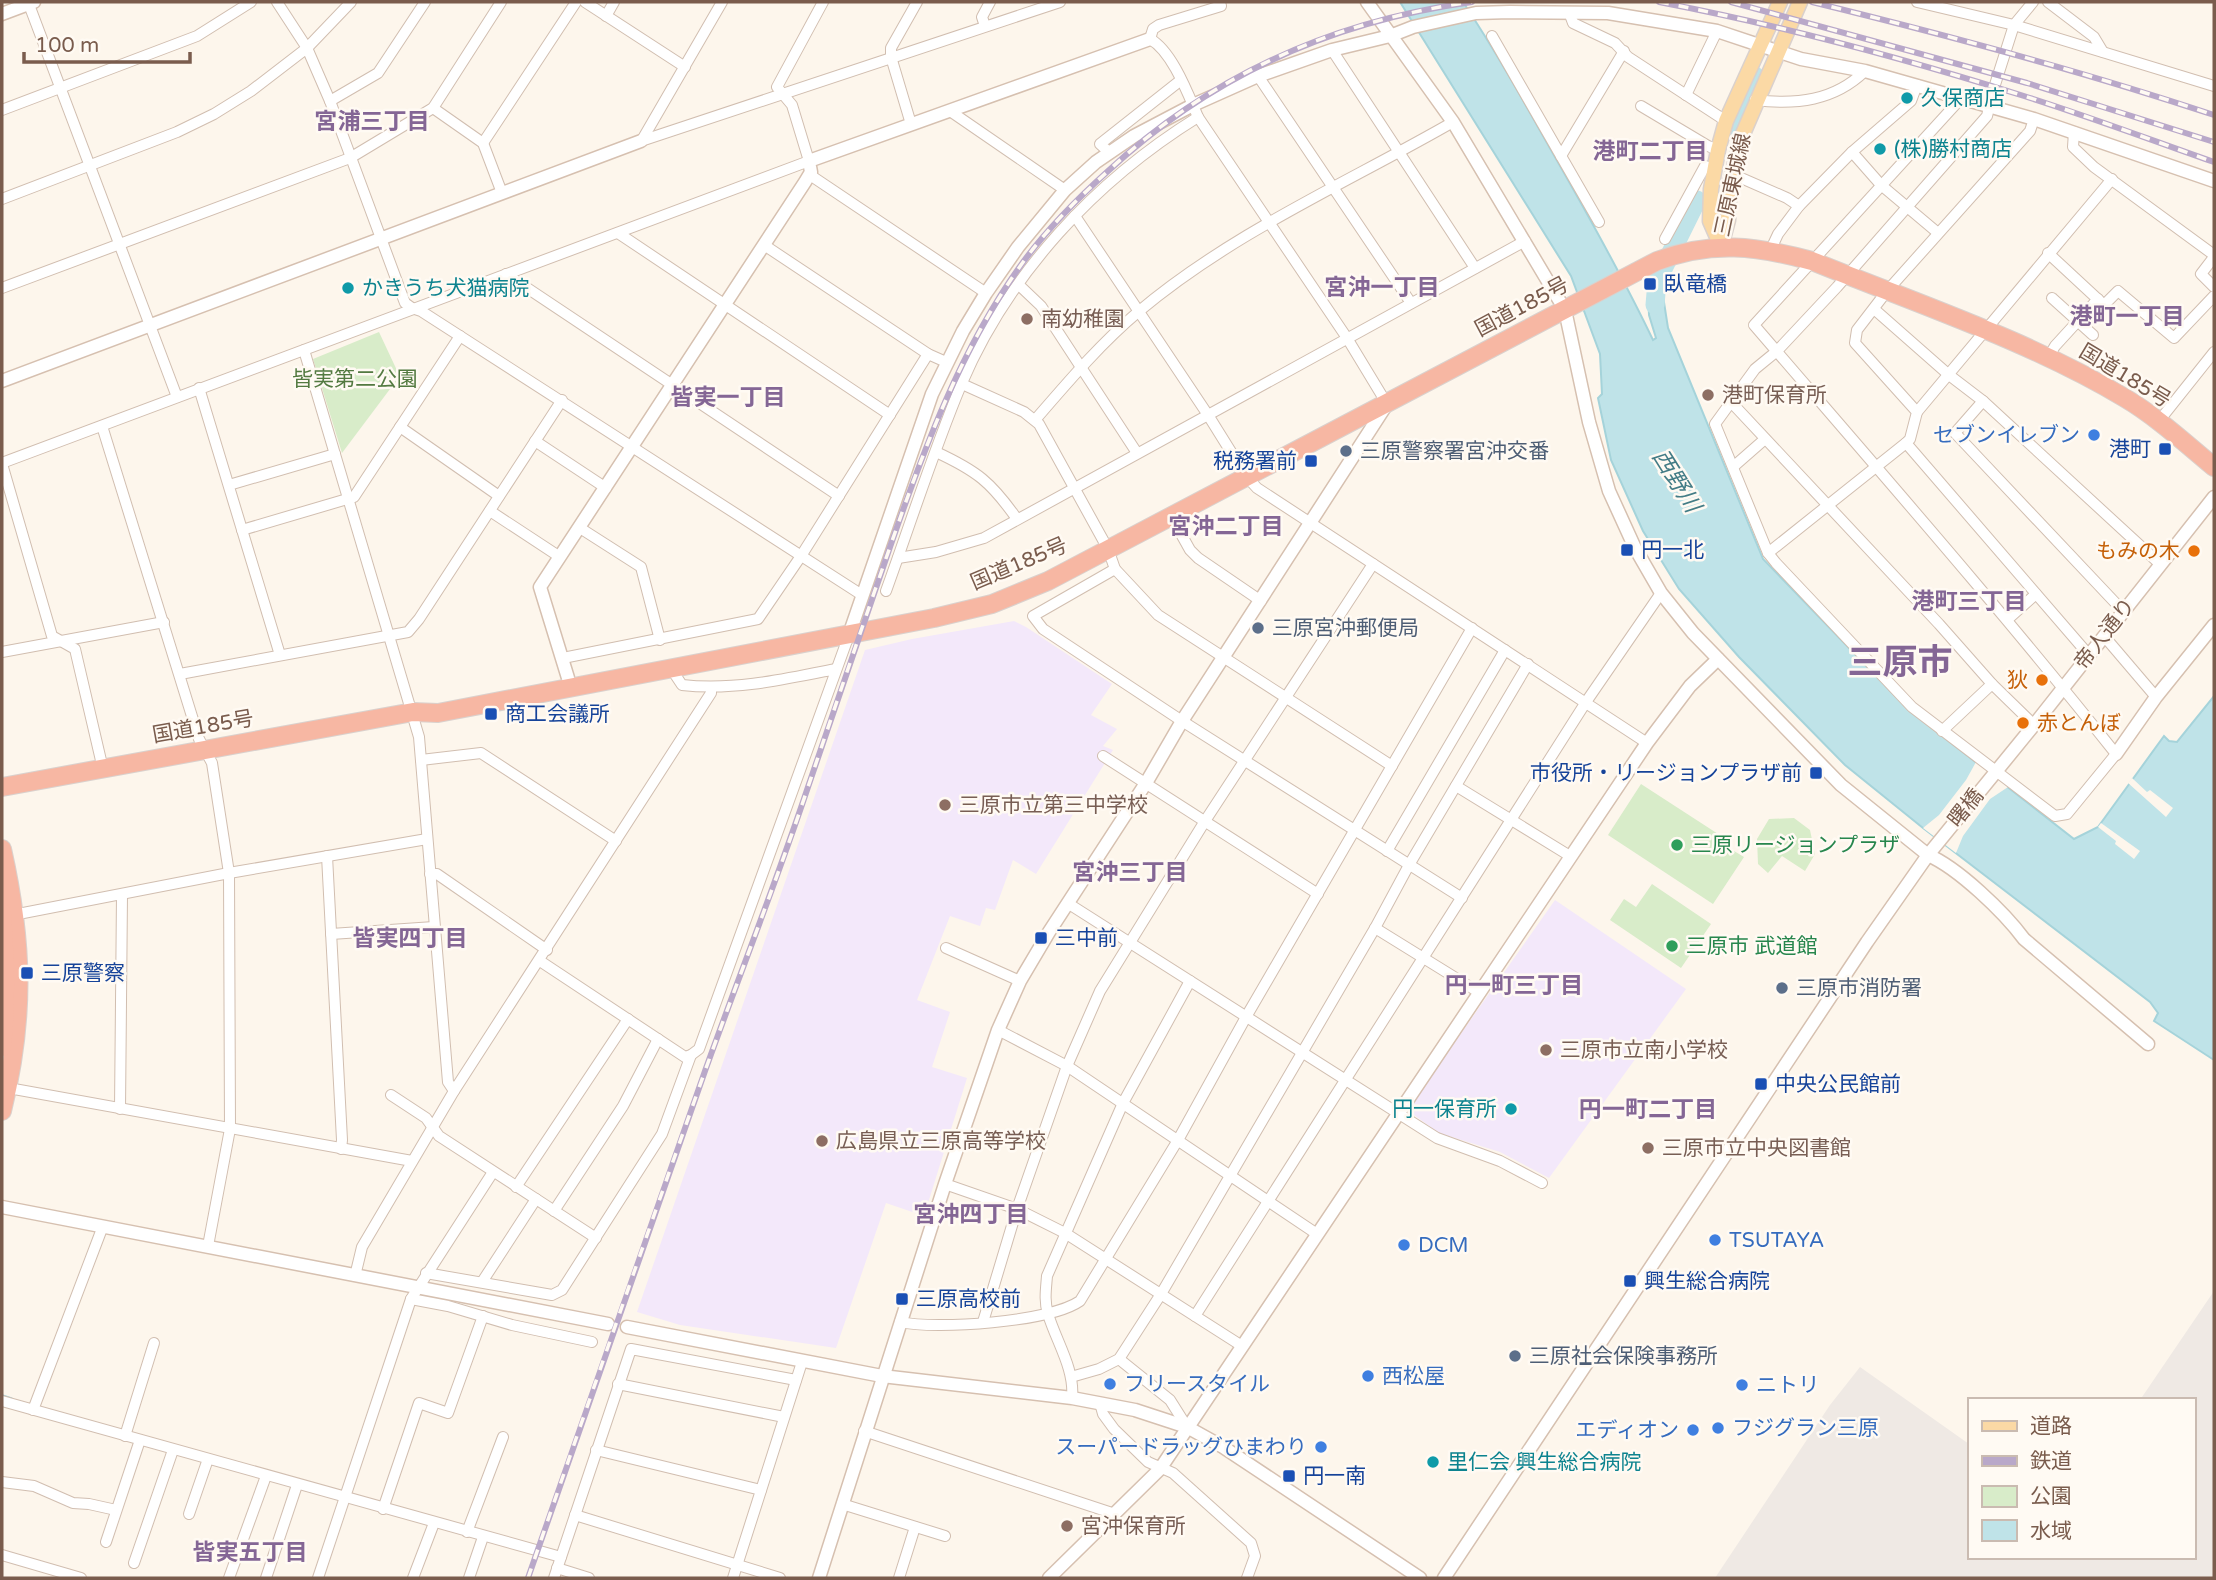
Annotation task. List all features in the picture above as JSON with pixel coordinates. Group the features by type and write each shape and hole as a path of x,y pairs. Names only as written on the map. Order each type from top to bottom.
{"highway":[{"name":"国道185号","path":"2,787 413,712 438,713 672,670 992,604 1048,581 1623,280 1657,261 1671,246 1771,249 1812,261 1887,291 2048,358 2118,394 2159,421 2214,467"},
{"name":"国道185号","path":"413,712 436,701 807,636 849,635"},
{"path":"2,849 6,981 2,1046"},
{"path":"2,1111 19,1017 19,980 5,915"}],"main road":[{"name":"三原東城線","path":"1721,246 1710,221 1718,150 1726,121 1780,2"},
{"name":"三原東城線","path":"1721,246 1728,220 1732,174 1742,136 1755,100 1800,2"}],"street":[{"path":"2,110 197,36 251,2"},
{"path":"277,2 307,48 330,101 405,303 562,400 862,595"},
{"path":"2,199 177,132 214,114 251,91 307,48 351,2"},
{"path":"330,101 378,73 425,2"},
{"path":"2,288 349,158 433,108 501,2"},
{"path":"483,143 576,2"},
{"path":"585,2 685,67"},
{"path":"606,16 614,2"},
{"path":"641,141 722,2"},
{"path":"823,2 777,87 792,104 813,177 986,293"},
{"path":"911,124 891,57 891,48 917,2"},
{"path":"985,26 982,17 990,2"},
{"path":"2,382 641,141 1060,2"},
{"path":"1150,39 1153,29 1159,24 1221,6 1220,2"},
{"path":"1367,2 1453,122 1525,241 1572,306 1589,422 1609,491 1635,548 1661,593 1688,628 1841,785 1927,856 1944,862 2014,925 2024,939 2148,1044"},
{"path":"1917,2 2014,25 2214,86"},
{"path":"2033,2 2014,25 1987,116 1837,287 1777,351 1755,369 1715,424 1768,553 1776,563 1912,707 1994,774 2055,816 2067,814 2214,625"},
{"path":"2048,2 2094,37 2103,52"},
{"path":"2,14 30,3 177,397"},
{"path":"1569,12 1573,23 1615,43 1628,57 1726,121"},
{"path":"540,961 685,1057 699,1049 849,635 932,394 946,362 986,293 1018,247 1065,190 1134,136 1195,111 1258,76 1332,50 1391,36 1413,27 1476,13 1608,13 1717,31 1777,52 1866,71 1958,96 2074,132 2214,181"},
{"path":"1686,95 1717,31"},
{"path":"1492,36 1599,222"},
{"path":"103,769 75,649 52,636 2,464 412,308 810,167 911,124 1150,39 1158,43 1181,80 1195,111 1347,338 1387,404 1182,721 1146,783 1020,981 998,1030 945,1184 819,1578"},
{"path":"1332,50 1475,268"},
{"path":"1561,156 1624,51"},
{"path":"1755,100 1784,104 1818,99 1854,83 1866,71"},
{"path":"1258,76 1411,303"},
{"path":"1110,153 1100,144 1181,80"},
{"path":"1771,249 1778,234 1799,206 1852,152 1911,101 1917,85"},
{"path":"1958,96 1955,104 1754,325 2008,619 2116,754"},
{"path":"1641,106 1718,150"},
{"path":"433,108 483,143 502,193"},
{"path":"950,111 1065,190"},
{"path":"886,591 962,384 988,333 1045,248 1074,216 1122,170 1195,111"},
{"path":"1917,412 1855,343 1857,330 1887,291 2030,131 2034,119"},
{"path":"1035,420 1082,366 1137,312 1212,257 1332,186 1399,153 1453,122"},
{"path":"2074,132 2073,147 2214,256 2201,274 2214,287"},
{"path":"1852,152 1881,185 1938,233"},
{"path":"1671,246 1705,166 1714,169"},
{"path":"568,678 540,587 764,246 810,167"},
{"path":"1732,174 1799,206"},
{"path":"1768,553 1876,469 1910,439 1917,412 2112,179"},
{"path":"1074,216 1246,476 1257,488 1647,743"},
{"path":"618,233 890,415"},
{"path":"898,558 936,552 984,538 1525,241"},
{"path":"764,246 928,354 946,362"},
{"path":"2048,254 2104,305 2118,291 2174,338 2214,296"},
{"path":"506,274 839,496"},
{"path":"1020,285 1041,306 1137,453"},
{"path":"2052,298 2094,335"},
{"path":"2048,358 2055,346 2098,299"},
{"path":"1874,309 1983,401 2160,564"},
{"path":"243,530 354,497 460,335"},
{"path":"304,350 419,737 448,1082 454,1091"},
{"path":"2159,421 2214,352"},
{"path":"563,658 758,619 802,556 928,354"},
{"path":"962,384 1024,412 1035,420 1108,549 1115,569 1158,615 1392,766"},
{"path":"200,388 280,655"},
{"path":"180,674 408,632 562,400"},
{"path":"1983,401 1955,433 2123,611"},
{"path":"1731,402 1992,684 2034,725"},
{"path":"102,426 199,739 212,763 229,873 230,1129 208,1246"},
{"path":"400,427 499,496"},
{"path":"1733,467 1765,439"},
{"path":"535,441 606,488"},
{"path":"1906,443 2088,654"},
{"path":"936,452 977,473 992,485 1017,519"},
{"path":"229,485 335,454"},
{"name":"帝人通り","path":"1994,774 2214,497"},
{"path":"490,511 560,557"},
{"path":"1171,516 1190,550 1198,558 1261,601"},
{"path":"580,528 641,567 660,640"},
{"path":"983,1322 1017,1209 1067,1066 1100,991 1205,821 1373,564"},
{"path":"1115,569 1033,617 1043,629 1182,721 1462,898"},
{"path":"1195,1316 1586,702 1661,593"},
{"path":"2008,619 2036,594"},
{"path":"2,652 164,622"},
{"path":"900,1322 912,1325 983,1322 1048,1314 1069,1309 1080,1301 1108,1260 1178,1140 1246,1017 1472,628"},
{"path":"2104,636 2156,697"},
{"path":"1387,851 1505,650"},
{"path":"1049,1578 1160,1469 1647,743 1690,686 1718,659"},
{"path":"1071,1377 1099,1369 1119,1359 1161,1294 1528,664"},
{"path":"672,670 682,685 711,688 774,681 836,669"},
{"path":"1942,731 1992,684"},
{"path":"355,1276 362,1247 454,1091 540,961 711,692 711,688"},
{"path":"421,760 481,753 616,841"},
{"path":"1103,756 1318,894"},
{"name":"曙橋","path":"1444,1578 1867,942 1927,856 1994,774"},
{"path":"1456,786 1570,856"},
{"path":"5,915 427,839"},
{"path":"327,856 341,1149"},
{"path":"430,874 437,874 547,950"},
{"path":"120,1109 122,895"},
{"path":"1069,904 1437,1138 1500,1161 1542,1183"},
{"path":"331,934 434,928"},
{"path":"1376,928 1480,993"},
{"path":"946,948 1020,981"},
{"path":"1072,1398 1071,1377 1048,1314 1045,1298 1047,1276 1123,1103 1190,981"},
{"path":"516,1186 628,1019"},
{"path":"998,1030 1067,1066 1317,1234"},
{"path":"554,1211 623,1106 658,1039"},
{"path":"426,1273 552,1295 562,1290 662,1133 691,1055"},
{"path":"5,1088 412,1161"},
{"path":"391,1096 426,1118 439,1136 596,1237"},
{"path":"318,1578 414,1293 493,1172"},
{"path":"945,1184 1017,1209 1065,1233 1242,1346"},
{"path":"482,1282 536,1199"},
{"path":"2,1207 355,1276 512,1325 592,1342"},
{"path":"33,1410 103,1226"},
{"path":"414,1293 608,1324"},
{"path":"383,1509 419,1403 448,1413 483,1316"},
{"path":"627,1328 882,1376 1072,1398 1135,1410 1187,1427 1223,1447 1420,1578"},
{"path":"125,1436 154,1343"},
{"path":"589,1578 556,1573 631,1349 796,1380"},
{"path":"1119,1359 1170,1400 1187,1427"},
{"path":"733,1578 802,1362"},
{"path":"618,1384 784,1417"},
{"path":"2,1401 561,1558"},
{"path":"1100,1403 1103,1414 1114,1429 1149,1462 1173,1473 1251,1543 1255,1556 1247,1578"},
{"path":"864,1431 1115,1514"},
{"path":"467,1532 503,1437"},
{"path":"106,1542 140,1440"},
{"path":"134,1563 173,1450"},
{"path":"596,1450 761,1490"},
{"path":"189,1514 208,1460"},
{"path":"229,1578 266,1476"},
{"path":"2,1482 34,1486 73,1503 117,1510"},
{"path":"266,1578 297,1485"},
{"path":"842,1504 945,1536"},
{"path":"575,1515 780,1578"},
{"path":"413,1578 434,1523"},
{"path":"899,1578 915,1527"},
{"path":"469,1578 482,1537"},
{"path":"2,1555 81,1578"}],"shaded area":[{"path":"1014,621 1112,684 1091,715 1117,729 1103,746 1113,750 1036,874 1013,860 995,910 986,908 980,926 950,916 917,1000 950,1012 932,1067 967,1078 924,1216 886,1203 836,1348 680,1325 637,1312 865,650"},
{"name":"三原市立南小学校","path":"1555,900 1686,989 1549,1178 1500,1152 1439,1133 1407,1110"},
{"path":"2214,1291 2214,1578 1715,1578 1830,1405 1860,1367 1968,1443 1968,1559 2195,1559 2195,1398 2141,1398"}],"green space":[{"name":"皆実第二公園","path":"379,332 401,379 390,389 342,453 313,359"},
{"name":"三原リージョンプラザ","path":"1641,784 1732,843 1729,848 1744,857 1713,904 1608,835"},
{"path":"1794,818 1810,830 1815,854 1805,871 1782,856 1768,873 1758,864 1757,839 1769,819"},
{"name":"三原市 武道館","path":"1652,884 1711,924 1681,968 1610,920 1624,899 1636,907"}],"water":[{"name":"西野川","path":"1400,2 1463,2 1509,75 1578,197 1653,340 1656,338 1649,315 1648,282 1666,277 1663,296 1668,328 1763,559 1909,710 2074,839 2098,827 2164,736 2169,741 2177,742 2214,696 2214,1060 2154,1021 2158,1013 2150,1002 1845,765 1739,657 1679,589 1643,531 1611,460 1598,398 1602,394 1600,354 1571,276"}],"pier":[{"path":"1976,762 2008,787 1990,799 1963,836 1956,853 1923,828 1939,815 1966,780"},
{"path":"2132,778 2147,792 2150,790 2173,808 2166,817 2128,783"},
{"path":"2101,823 2140,851 2134,859 2098,827"}],"waterway":[{"path":"1732,129 1755,76"},
{"path":"1655,305 1657,281 1697,200"},
{"path":"2,1396 11,1399"}],"railway":[{"path":"528,1578 705,1071 796,823 916,474 945,401 999,298 1031,252 1073,205 1107,172 1188,107 1276,58 1322,39 1371,23 1472,2"},
{"path":"1659,2 1797,32 1934,69 2048,104 2214,162"},
{"path":"1731,2 2027,83 2214,142"},
{"path":"1812,2 2014,54 2214,115"}],"place":[{"name":"久保商店","path":"1907,98"},
{"name":"(株)勝村商店","path":"1880,149"},
{"name":"臥竜橋","path":"1650,284"},
{"name":"かきうち犬猫病院","path":"348,288"},
{"name":"南幼稚園","path":"1027,319"},
{"name":"港町保育所","path":"1708,395"},
{"name":"セブンイレブン","path":"2094,435"},
{"name":"港町","path":"2165,449"},
{"name":"三原警察署宮沖交番","path":"1346,451"},
{"name":"税務署前","path":"1311,461"},
{"name":"円一北","path":"1627,550"},
{"name":"もみの木","path":"2194,551"},
{"name":"三原宮沖郵便局","path":"1258,628"},
{"name":"狄","path":"2042,680"},
{"name":"商工会議所","path":"491,714"},
{"name":"赤とんぼ","path":"2023,723"},
{"name":"市役所・リージョンプラザ前","path":"1816,773"},
{"name":"三原市立第三中学校","path":"945,805"},
{"name":"三原リージョンプラザ","path":"1677,845"},
{"name":"三中前","path":"1041,938"},
{"name":"三原市 武道館","path":"1672,946"},
{"name":"三原警察","path":"27,973"},
{"name":"三原市消防署","path":"1782,988"},
{"name":"三原市立南小学校","path":"1546,1050"},
{"name":"中央公民館前","path":"1761,1084"},
{"name":"円一保育所","path":"1511,1109"},
{"name":"広島県立三原高等学校","path":"822,1141"},
{"name":"三原市立中央図書館","path":"1648,1148"},
{"name":"TSUTAYA","path":"1715,1240"},
{"name":"DCM","path":"1404,1245"},
{"name":"興生総合病院","path":"1630,1281"},
{"name":"三原高校前","path":"902,1299"},
{"name":"三原社会保険事務所","path":"1515,1356"},
{"name":"西松屋","path":"1368,1376"},
{"name":"フリースタイル","path":"1110,1384"},
{"name":"ニトリ","path":"1742,1385"},
{"name":"フジグラン三原","path":"1718,1428"},
{"name":"エディオン","path":"1693,1430"},
{"name":"スーパードラッグひまわり","path":"1321,1447"},
{"name":"里仁会 興生総合病院","path":"1433,1462"},
{"name":"円一南","path":"1289,1476"},
{"name":"宮沖保育所","path":"1067,1526"}],"district":[{"name":"宮浦三丁目","path":"372,122"},
{"name":"港町二丁目","path":"1650,152"},
{"name":"宮沖一丁目","path":"1382,288"},
{"name":"港町一丁目","path":"2127,317"},
{"name":"皆実一丁目","path":"728,398"},
{"name":"宮沖二丁目","path":"1226,527"},
{"name":"港町三丁目","path":"1969,602"},
{"name":"三原市","path":"1900,663"},
{"name":"宮沖三丁目","path":"1130,873"},
{"name":"皆実四丁目","path":"410,939"},
{"name":"円一町三丁目","path":"1514,986"},
{"name":"円一町二丁目","path":"1648,1110"},
{"name":"宮沖四丁目","path":"971,1215"},
{"name":"皆実五丁目","path":"250,1553"}]}
